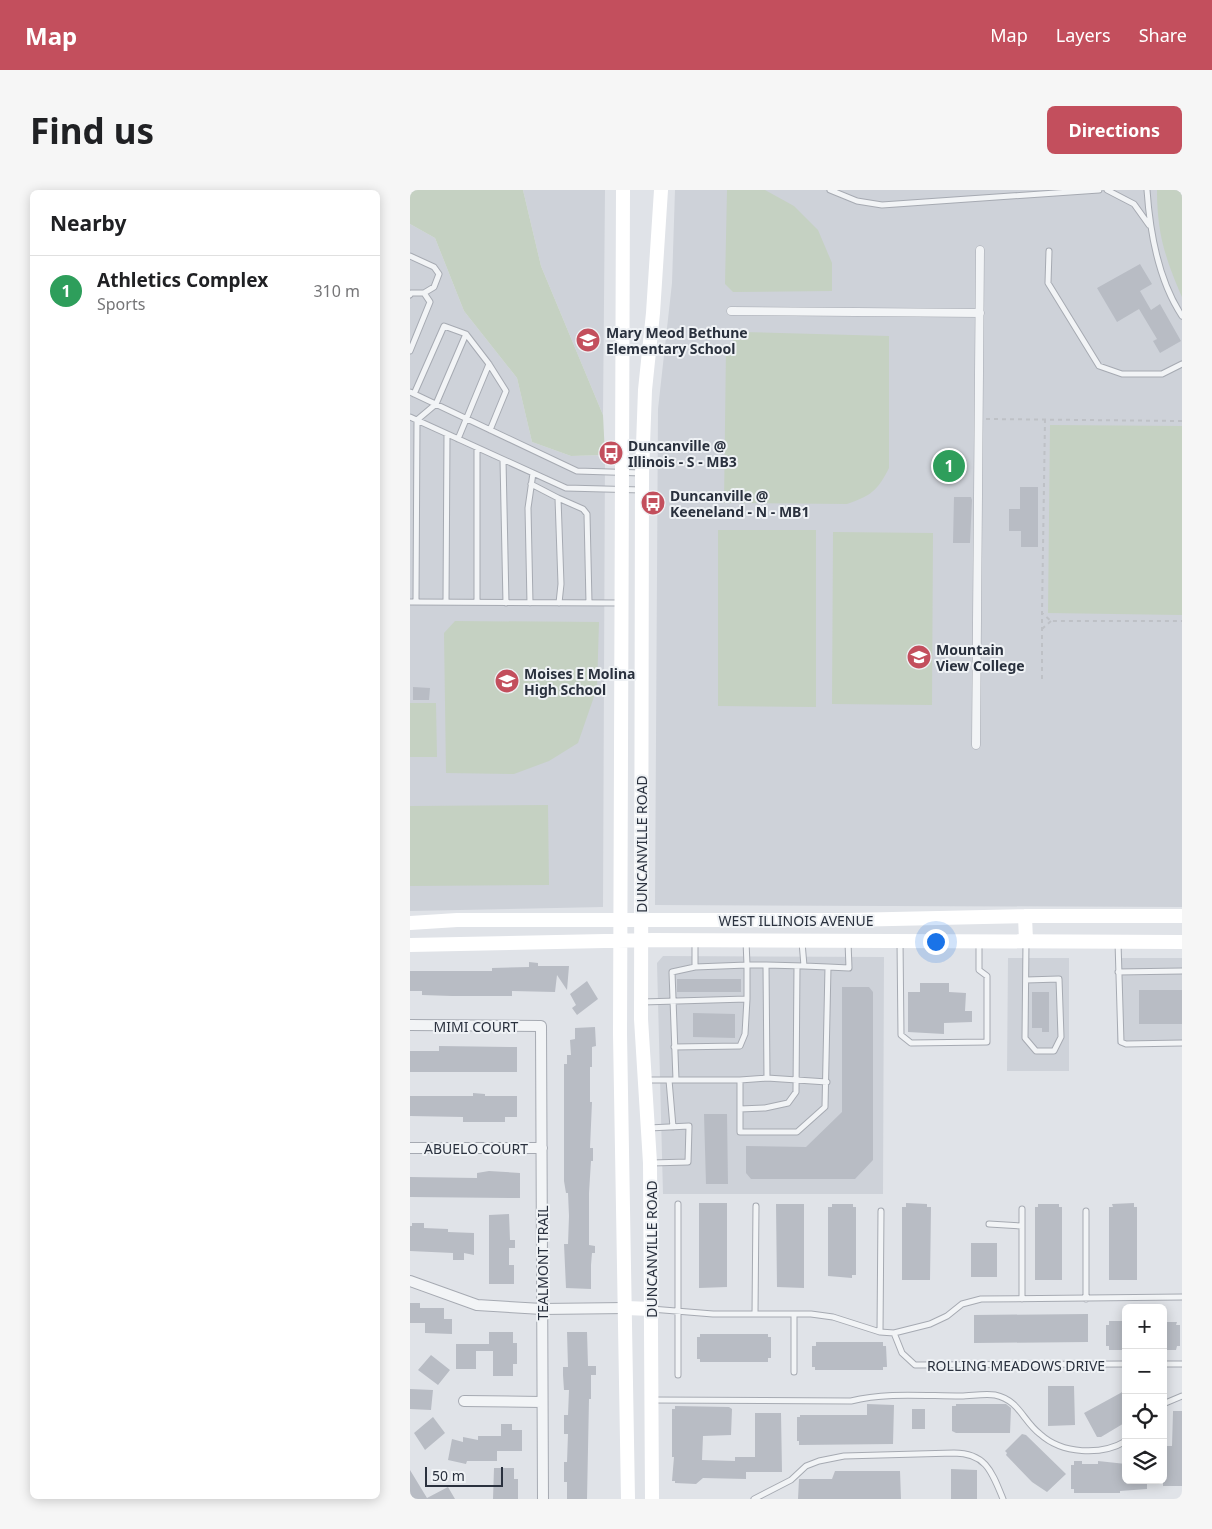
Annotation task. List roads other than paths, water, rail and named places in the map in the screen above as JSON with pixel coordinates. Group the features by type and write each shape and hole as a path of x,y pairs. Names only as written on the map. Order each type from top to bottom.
{"main road":[{"name":"DUNCANVILLE ROAD","path":"623,190 620,940 628,1499"},
{"name":"DUNCANVILLE ROAD","path":"652,1499 650,1163 641,1002 642,473 644,390 661,190"},
{"name":"WEST ILLINOIS AVENUE","path":"410,923 457,920 847,920 1025,916 1182,916"},
{"path":"1025,916 1026,941"},
{"path":"847,920 848,941"},
{"name":"WEST ILLINOIS AVENUE","path":"410,945 620,940 1182,942"},
{"path":"626,1308 651,1309"}],"street":[{"path":"976,745 980,250"},
{"path":"731,312 980,313"},
{"name":"MIMI COURT","path":"410,1025 542,1026"},
{"name":"TEALMONT TRAIL","path":"542,1026 543,1499"},
{"name":"ABUELO COURT","path":"410,1148 542,1148"},
{"path":"410,1281 477,1305 542,1309 626,1308"},
{"path":"464,1402 542,1402"}],"lane":[{"path":"830,190 857,201 882,205 1099,190"},
{"path":"1107,190 1134,204 1149,226"},
{"path":"1147,190 1149,226 1157,261 1182,316"},
{"path":"1048,251 1048,283 1098,366 1122,374 1162,374 1182,364"},
{"path":"410,256 434,267 439,274 434,287 424,293 411,292 410,295"},
{"path":"410,351 430,302 424,293"},
{"path":"490,430 506,391 489,364 466,334 444,326 412,393 436,404 490,430 577,471 642,473"},
{"path":"466,334 436,404 417,420 413,602 622,603"},
{"path":"458,439 489,364"},
{"path":"410,417 566,488 642,490"},
{"path":"446,602 447,434"},
{"path":"477,448 477,602"},
{"path":"503,460 506,603"},
{"path":"530,603 528,508 533,473"},
{"path":"530,484 583,509 587,514 589,603"},
{"path":"558,498 561,584 559,603"},
{"path":"695,941 695,967"},
{"path":"674,1047 740,1046 745,1034 747,999 748,965 746,941"},
{"path":"802,941 804,966"},
{"path":"676,1080 672,972 695,967 748,965 849,968 848,941"},
{"path":"900,941 901,1035 911,1043 987,1042 987,976 979,970 979,941"},
{"path":"1026,941 1025,1038 1036,1051 1054,1051 1061,1037 1059,979 1026,980"},
{"path":"1118,942 1121,1042 1126,1044 1182,1044"},
{"path":"766,965 767,1078"},
{"path":"740,1109 765,1108 788,1103 796,1092 797,966"},
{"path":"740,1080 740,1132 798,1132 825,1107 828,967"},
{"path":"1118,972 1182,971"},
{"path":"641,1002 747,999"},
{"path":"645,1080 740,1080 767,1078 827,1082"},
{"path":"669,1080 674,1127"},
{"path":"649,1128 689,1126 688,1162 650,1163"},
{"path":"678,1204 678,1375"},
{"path":"755,1314 756,1206"},
{"path":"1022,1209 1022,1299"},
{"path":"880,1332 881,1211"},
{"path":"1086,1211 1086,1299"},
{"path":"989,1224 1022,1226"},
{"path":"651,1309 678,1312 794,1314 833,1317 880,1332 894,1333 930,1324 947,1316 962,1304 981,1299 1182,1297"},
{"path":"794,1314 794,1372"},
{"name":"ROLLING MEADOWS DRIVE","path":"894,1333 902,1353 915,1365 1122,1364"},
{"path":"1167,1364 1182,1364"},
{"path":"652,1400 851,1402 873,1396 994,1395 1018,1407 1033,1428 1051,1442 1093,1451 1109,1449 1122,1443"},
{"path":"1167,1402 1182,1396"},
{"path":"754,1499 784,1485 806,1466 819,1461 844,1456 969,1453 988,1467 1003,1499"}],"place":[{"name":"Mary Meod Bethune Elementary School","path":"588,340"},
{"name":"Duncanville @ Illinois - S - MB3","path":"611,453"},
{"name":"Athletics Complex","path":"949,466"},
{"name":"Duncanville @ Keeneland - N - MB1","path":"653,503"},
{"name":"Mountain View College","path":"919,657"},
{"name":"Moises E Molina High School","path":"507,681"}]}
